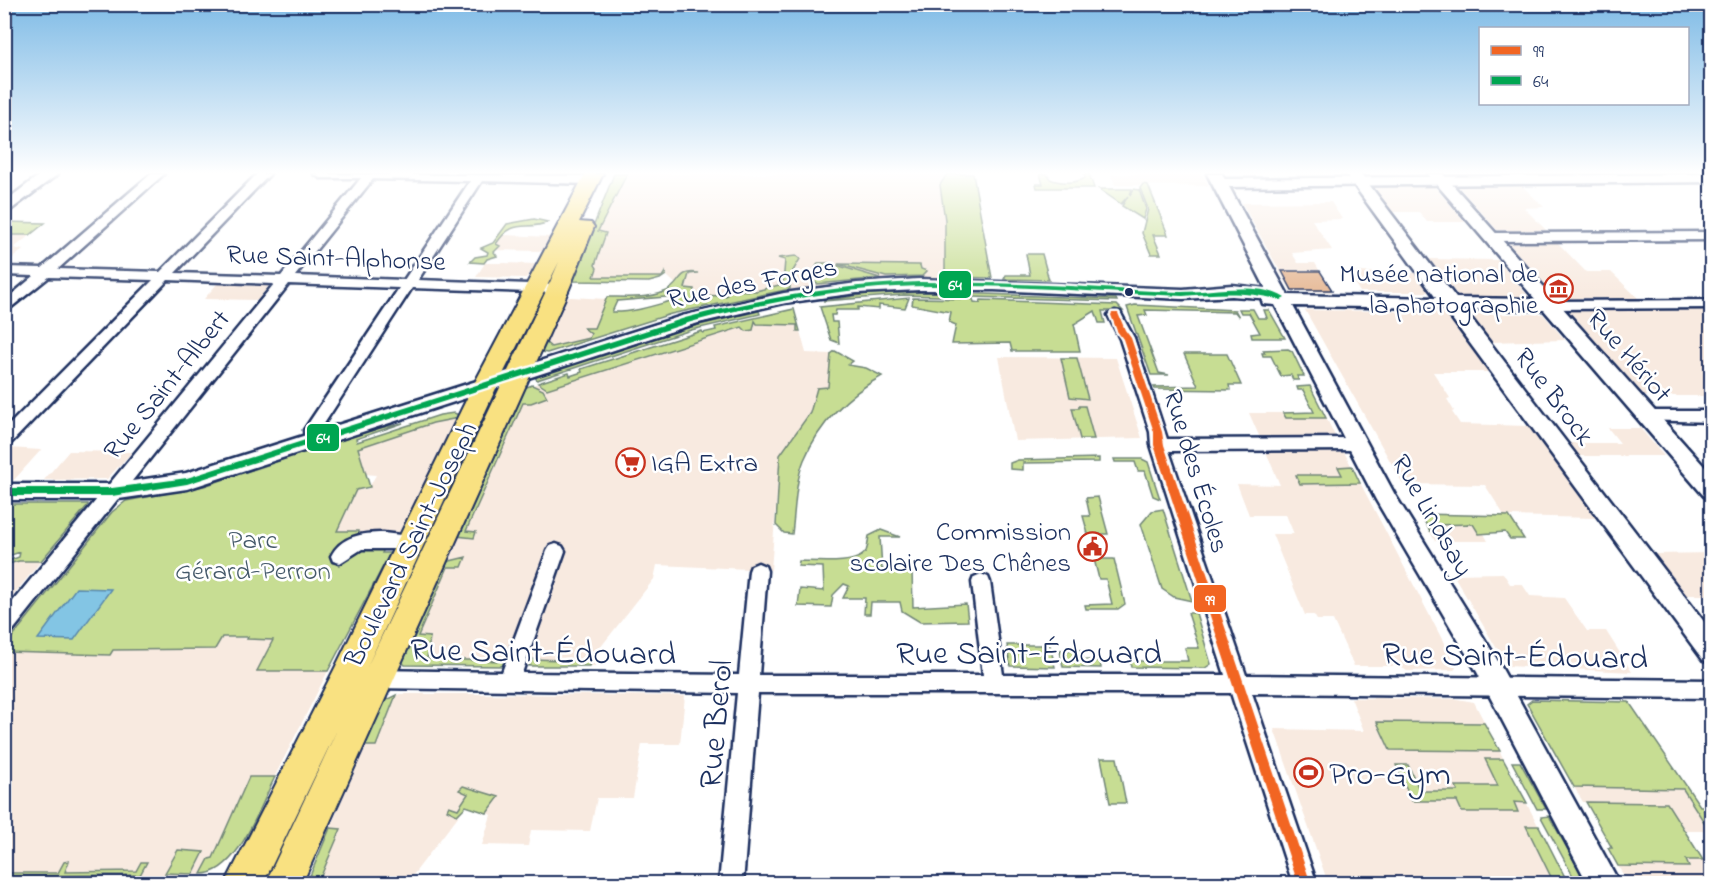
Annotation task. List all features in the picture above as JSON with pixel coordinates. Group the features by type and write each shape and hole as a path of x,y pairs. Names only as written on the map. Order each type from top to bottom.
{"main road":[{"name":"Boulevard Saint-Joseph","path":"243,884 361,679 517,374 547,288 580,215"},
{"name":"Boulevard Saint-Joseph","path":"283,884 412,542 486,384 547,288"}],"street":[{"path":"4,309 111,215"},
{"path":"4,440 224,215"},
{"name":"Rue Saint-Albert","path":"4,627 337,215"},
{"path":"313,441 312,430 453,215"},
{"name":"Rue Lindsay","path":"1237,215 1357,444 1497,684 1605,884"},
{"name":"Rue Brock","path":"1385,215 1712,652"},
{"name":"Rue Hériot","path":"1472,215 1712,490"},
{"path":"1491,237 1712,236"},
{"name":"Rue Saint-Alphonse","path":"4,271 547,288"},
{"name":"Rue des Forges","path":"4,492 112,492 187,481 708,314 848,289 932,285 1182,294 1215,298 1551,305 1712,304"},
{"name":"Rue des Écoles","path":"1115,315 1121,331 1127,338 1158,432 1159,445 1305,884"},
{"path":"1647,416 1712,417"},
{"path":"1159,445 1357,444"},
{"path":"340,556 346,546 355,543 412,542"},
{"path":"509,681 556,551"},
{"name":"Rue Berol","path":"732,884 758,571"},
{"path":"981,582 994,682"},
{"name":"Rue Saint-Édouard","path":"361,679 750,684 994,682 1497,684 1712,689"}],"shaded area":[{"path":"598,215 944,215 945,272 952,277 846,281 700,307 666,275 649,282 572,281"},
{"path":"1249,215 1340,215 1342,219 1312,220 1332,250 1292,253 1298,263 1315,263 1332,292 1291,291"},
{"path":"1422,215 1459,215 1465,222 1427,222"},
{"path":"1484,215 1531,215 1546,230 1497,230"},
{"path":"5,222 45,223 14,248 23,250 5,264"},
{"path":"502,235 552,237 545,251 493,250"},
{"path":"1558,243 1586,272 1611,272 1638,298 1558,298 1509,244"},
{"path":"1428,259 1497,260 1529,297 1458,296"},
{"path":"485,263 537,264 526,278 476,277"},
{"path":"1347,272 1416,273 1431,292 1360,292"},
{"path":"217,284 269,286 258,300 204,299"},
{"path":"565,298 606,299 589,340 543,353 541,350"},
{"path":"794,309 806,353 831,354 828,388 817,388 810,413 780,455 771,570 657,565 654,579 600,648 595,666 403,663 402,658 524,388 569,373 570,376 582,372 581,369 683,336 716,330 715,327"},
{"path":"1711,309 1711,396 1644,396 1569,311"},
{"path":"1305,310 1444,312 1489,372 1433,372 1450,398 1447,399 1460,424 1528,426 1596,518 1510,516 1524,539 1510,539 1505,532 1483,532 1488,541 1435,541 1420,514 1504,515 1485,485 1403,484"},
{"path":"1471,314 1543,314 1565,340 1491,342"},
{"path":"999,357 1116,358 1142,438 1015,441"},
{"path":"1249,413 1324,413 1335,436 1260,438"},
{"path":"458,418 399,533 358,535 359,532 337,531 356,490 368,489 376,475 365,474 358,448 433,423"},
{"path":"1608,428 1640,428 1664,456 1579,456 1569,443 1620,443"},
{"path":"9,448 41,450 14,480 5,480 5,453"},
{"path":"69,451 132,452 107,479 44,480"},
{"path":"1266,452 1344,452 1454,662 1456,668 1454,670 1407,671 1399,666 1354,666 1333,620 1317,620 1314,615 1305,615 1272,534 1294,534 1286,515 1249,515 1237,484 1280,485"},
{"path":"1711,553 1711,595 1686,595 1654,554"},
{"path":"19,561 41,561 5,605 5,565"},
{"path":"1503,573 1510,584 1522,584 1530,596 1564,598 1587,631 1606,631 1632,672 1507,666 1453,574"},
{"path":"221,637 273,640 257,671 328,671 234,857 220,869 204,875 5,876 5,652 109,655 113,650 215,649"},
{"path":"400,694 685,696 680,744 642,744 633,798 597,798 590,831 531,830 528,846 482,845 491,815 487,813 498,798 478,790 407,883 307,884 381,705 388,698"},
{"path":"1351,698 1457,699 1474,702 1568,883 1328,883 1274,729 1364,731"},
{"path":"1574,787 1682,787 1711,831 1684,831 1667,803 1583,802"},
{"path":"1686,860 1711,860 1711,883 1628,883 1618,866 1688,867"}],"green space":[{"path":"598,215 606,215 598,231 606,233 595,265 597,268 594,277 662,277 665,272 666,275 660,279 649,282 572,281"},
{"path":"944,215 981,215 992,278 952,277 945,272"},
{"path":"1146,215 1160,215 1168,235 1153,235 1161,254 1151,254 1142,233"},
{"path":"534,219 548,222 509,230 496,244 500,246 494,252 497,256 487,259 484,263 470,262 475,257 487,255 488,252 481,248 493,243 507,224"},
{"path":"5,222 45,223 30,235 5,235"},
{"path":"1026,254 1042,254 1049,280 1004,279 1006,275 1030,275"},
{"path":"796,256 800,259 790,276 790,289 671,314 547,353 541,352 545,342 551,347 589,338 591,334 584,328 594,328 607,297 658,294 670,289 682,276 691,272 698,273 689,274 685,288 694,289 694,295 726,296 730,290 756,291 783,284 785,260 778,258","holes":["678,294 681,298 638,310 612,312 617,301"]},
{"path":"818,263 829,263 880,278 817,284 811,278"},
{"path":"838,264 920,265 921,269 927,271 922,276 886,277"},
{"path":"928,292 1116,299 1117,301 904,295 823,301 867,294"},
{"path":"909,298 905,308 879,305 879,309 858,307 858,310 836,310 835,315 831,315 832,322 837,322 839,343 831,340 820,307"},
{"path":"913,298 973,299 974,302 980,303 981,300 1117,305 1123,311 1102,311 1105,323 1099,323 1095,311 1074,324 1080,351 1012,351 1010,343 952,344 956,325 949,322 951,312 912,305"},
{"path":"1135,305 1235,310 1239,317 1235,312 1145,310 1147,315 1138,316 1159,373 1169,375 1151,375 1127,307"},
{"path":"794,309 800,331 797,331 797,325 757,324 755,321 753,330 746,331 742,327 547,389 538,383 569,373 570,376 582,372 581,369 702,331 703,333 716,330 715,327"},
{"path":"1239,309 1253,309 1258,318 1267,318 1264,310 1269,310 1285,338 1252,338 1251,334 1260,333 1249,313 1241,313"},
{"path":"759,311 760,314 691,330 537,380 535,377 678,330"},
{"path":"1288,349 1292,351 1304,376 1297,376 1299,380 1293,380 1291,375 1281,376 1271,356 1263,356 1262,353 1265,353 1263,350"},
{"path":"835,351 853,361 848,365 866,368 882,376 846,401 818,434 801,469 792,534 784,533 776,525 780,455 810,413 817,388 828,387 831,354"},
{"path":"1184,354 1227,354 1241,385 1229,385 1230,390 1155,389 1154,387 1198,386"},
{"path":"1061,358 1077,358 1088,399 1070,397"},
{"path":"532,385 543,390 547,397 531,403 523,403 466,531 476,532 474,538 457,536 524,388"},
{"path":"1310,386 1326,418 1286,418 1283,413 1314,412 1303,390 1298,390 1297,387"},
{"path":"1079,406 1085,406 1094,439 1080,439 1072,408 1079,408"},
{"name":"Parc Gérard-Perron","path":"454,413 459,415 458,418 433,423 358,448 370,487 356,490 337,531 359,531 356,550 384,549 382,553 390,553 328,671 257,671 273,640 247,639 248,637 222,637 215,649 113,650 110,655 5,652 5,646 112,512 126,501 204,486 375,429 403,423 356,439 357,442 440,415"},
{"path":"1099,458 1099,462 1023,463 1023,470 1010,469 1010,463 1018,460"},
{"path":"1114,459 1142,459 1148,462 1160,499 1153,496 1145,471 1138,471 1135,462 1115,462"},
{"path":"1352,466 1360,483 1300,484 1296,475 1342,475 1338,467"},
{"path":"1098,497 1108,534 1088,534 1083,516 1090,516 1086,498"},
{"path":"5,504 88,505 41,561 19,561 5,565 5,562 19,557 20,552 5,557"},
{"path":"1163,509 1192,601 1174,597 1162,589 1141,524 1152,511"},
{"path":"1420,514 1509,516 1524,539 1510,539 1505,532 1479,534 1473,524 1433,525 1430,531"},
{"path":"881,530 900,537 880,537 882,569 912,571 913,607 966,604 968,621 920,622 902,611 900,602 871,602 870,614 864,614 865,598 843,598 849,586 844,584 833,595 831,607 798,606 800,589 824,591 823,567 798,566 799,561 835,562 854,559 866,551 869,536"},
{"path":"466,557 462,567 448,567 418,636 430,637 427,659 504,661 507,652 510,652 505,666 405,665 401,661 446,562"},
{"path":"1094,559 1114,559 1125,604 1118,609 1086,609 1085,605 1112,604 1106,579 1099,579"},
{"path":"1188,613 1196,613 1211,664 1205,668 1131,667 1130,661 1188,661 1185,648 1199,648"},
{"path":"1007,645 1050,645 1055,667 1010,666"},
{"path":"1060,650 1081,650 1084,660 1100,661 1101,668 1063,667"},
{"path":"532,659 591,661 589,666 529,666"},
{"path":"396,695 376,746 364,746 384,701"},
{"path":"1532,700 1629,702 1700,806 1711,806 1711,811 1704,811 1711,822 1704,822 1683,789 1574,787 1527,704"},
{"path":"1377,722 1484,723 1500,751 1390,750"},
{"path":"1101,758 1117,758 1126,803 1110,803"},
{"path":"1485,759 1503,759 1527,803 1514,802 1518,812 1462,812 1457,801 1412,801 1396,765 1408,765 1420,791 1458,791 1456,786 1498,786"},
{"path":"1512,762 1520,762 1546,809 1537,809"},
{"path":"249,777 275,777 255,820 237,851 226,863 214,871 201,874 209,859 213,858"},
{"path":"463,786 499,797 487,813 466,806 457,815 447,810 449,806 458,809 468,794 459,790"},
{"path":"1586,802 1667,803 1703,860 1686,860 1689,867 1618,866 1608,848 1612,848"},
{"path":"1549,816 1582,875 1573,876 1541,817"},
{"path":"1526,826 1539,826 1568,883 1554,883"},
{"path":"330,828 341,829 318,883 307,883"},
{"path":"178,850 204,852 193,874 165,873"},
{"path":"69,861 65,872 136,871 141,862 147,862 140,875 5,876 5,873 58,873 64,862"}],"water":[{"path":"76,588 111,589 74,640 38,639"}],"building":[{"path":"1282,271 1320,271 1332,290 1292,290"}],"transit line":[{"name":"64","path":"4,492 112,492 187,481 688,320 808,294 881,286 956,284 1183,294 1245,291 1281,298"},
{"name":"99","path":"1115,315 1121,331 1127,338 1158,432 1159,445 1305,884"}],"place":[{"name":"Musée national de la photographie","path":"1559,289"},
{"name":"IGA Extra","path":"630,462"},
{"name":"Commission scolaire Des Chênes","path":"1092,547"},
{"name":"Pro-Gym","path":"1308,772"}]}
